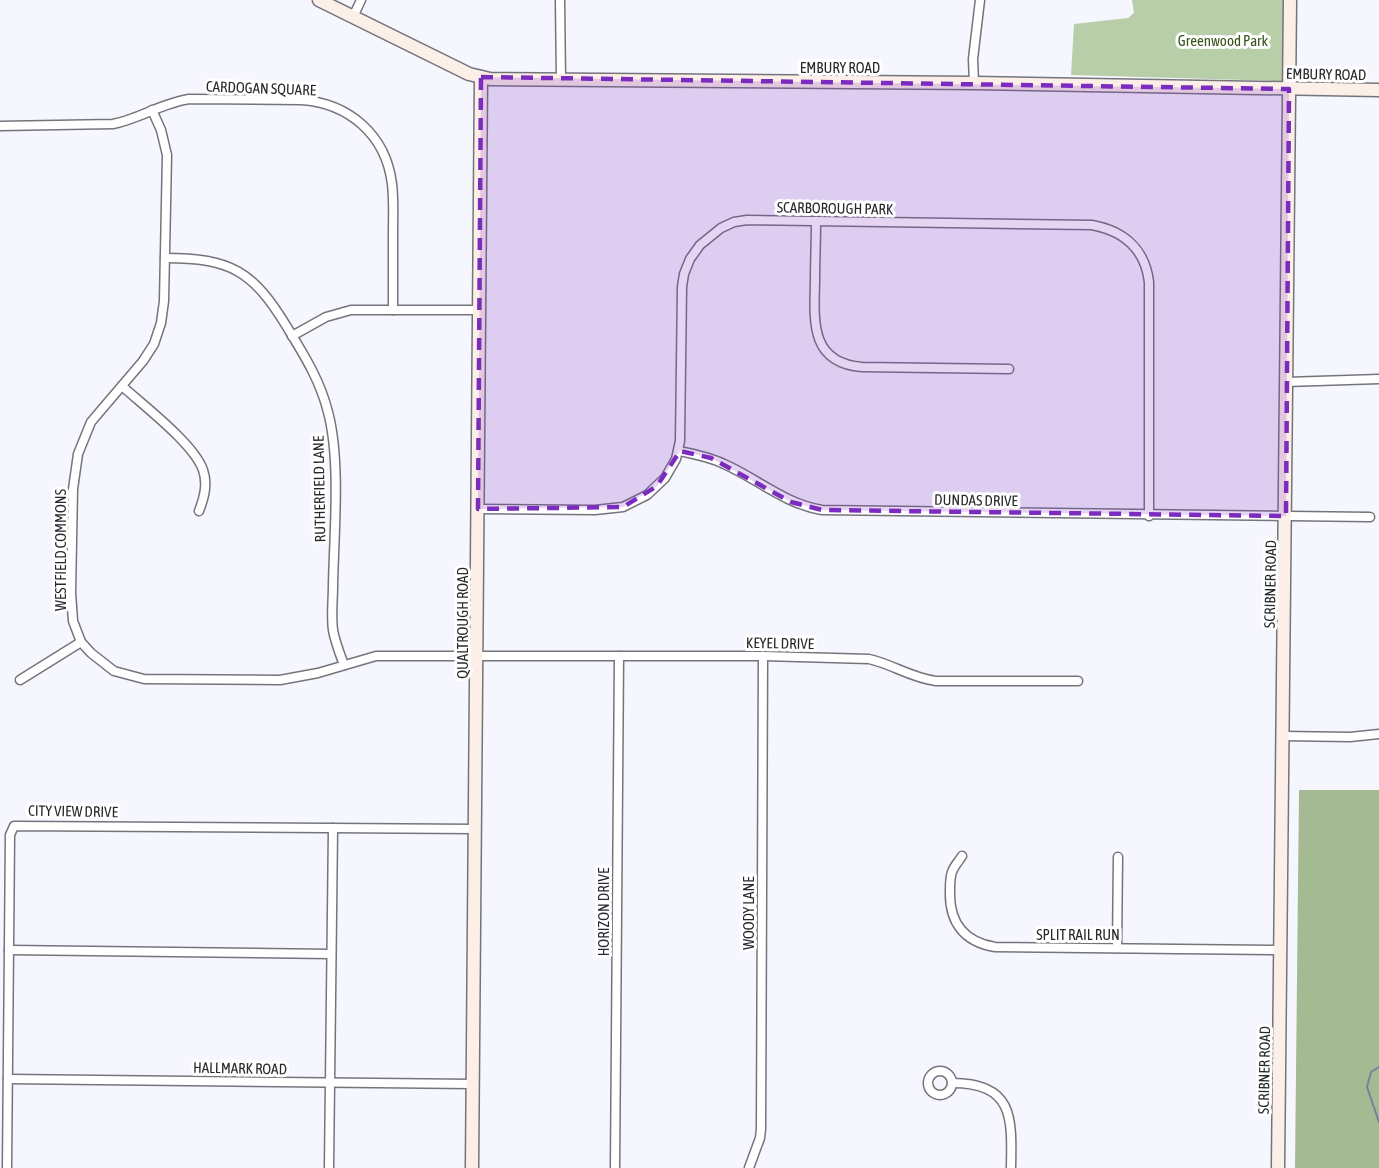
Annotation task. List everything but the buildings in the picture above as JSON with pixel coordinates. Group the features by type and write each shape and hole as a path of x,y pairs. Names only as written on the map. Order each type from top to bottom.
{"street":[{"name":"EMBURY ROAD","path":"319,0 469,74 490,79 974,83 1379,90"},
{"path":"353,17 361,0"},
{"path":"560,0 561,80"},
{"path":"974,83 980,0"},
{"name":"SCRIBNER ROAD","path":"1278,1168 1290,0"},
{"name":"QUALTROUGH ROAD","path":"472,1168 481,77"},
{"name":"CARDOGAN SQUARE","path":"0,126 113,124 130,120 175,101 189,99 301,100 328,104 357,120 368,129 385,157 390,171 393,199 393,309"},
{"name":"WESTFIELD COMMONS","path":"81,642 73,621 72,600 74,471 82,439 91,422 123,387 154,344 165,301 167,155 161,130 152,110"},
{"name":"SCARBOROUGH PARK","path":"478,509 595,510 623,507 635,502 657,486 672,468 679,451 682,287 690,259 710,235 734,222 747,220 1092,225 1116,231 1135,245 1146,263 1149,282 1149,516"},
{"path":"816,221 814,320 818,338 829,354 837,360 854,366 1009,369"},
{"name":"RUTHERFIELD LANE","path":"165,258 195,258 212,261 252,281 270,300 313,369 329,415 335,470 333,627 344,665"},
{"path":"292,336 339,312 361,309 479,310"},
{"path":"1287,382 1379,378"},
{"path":"123,387 197,458 203,471 205,484 199,511"},
{"name":"DUNDAS DRIVE","path":"679,451 718,461 791,502 822,510 1149,516 1371,517"},
{"path":"20,680 81,642 114,671 144,679 280,680 318,673 383,656 477,656"},
{"name":"KEYEL DRIVE","path":"477,656 763,656 868,659 881,661 924,680 1078,681"},
{"name":"HORIZON DRIVE","path":"615,1168 619,656"},
{"name":"WOODY LANE","path":"749,1168 761,1129 763,656"},
{"path":"1282,736 1350,737 1379,734"},
{"name":"CITY VIEW DRIVE","path":"7,1168 10,835 14,825 476,829"},
{"path":"328,1168 333,828"},
{"name":"SPLIT RAIL RUN","path":"962,856 951,872 950,904 957,924 974,941 995,947 1280,950"},
{"path":"1117,948 1118,856"},
{"path":"9,950 331,954"},
{"name":"HALLMARK ROAD","path":"8,1079 472,1084"},
{"path":"952,1083 975,1084 984,1087 1001,1100 1011,1122 1011,1168"}],"highlighted area":[{"path":"481,77 1289,89 1286,516 822,510 791,502 711,458 680,451 657,486 623,507 478,509"}],"green space":[{"name":"Greenwood Park","path":"1132,0 1284,0 1283,81 1071,75 1074,24 1128,18 1134,13"},
{"path":"1299,790 1379,790 1379,1168 1295,1168"}],"waterway":[{"path":"1379,1067 1371,1072 1367,1087 1379,1122"}]}
